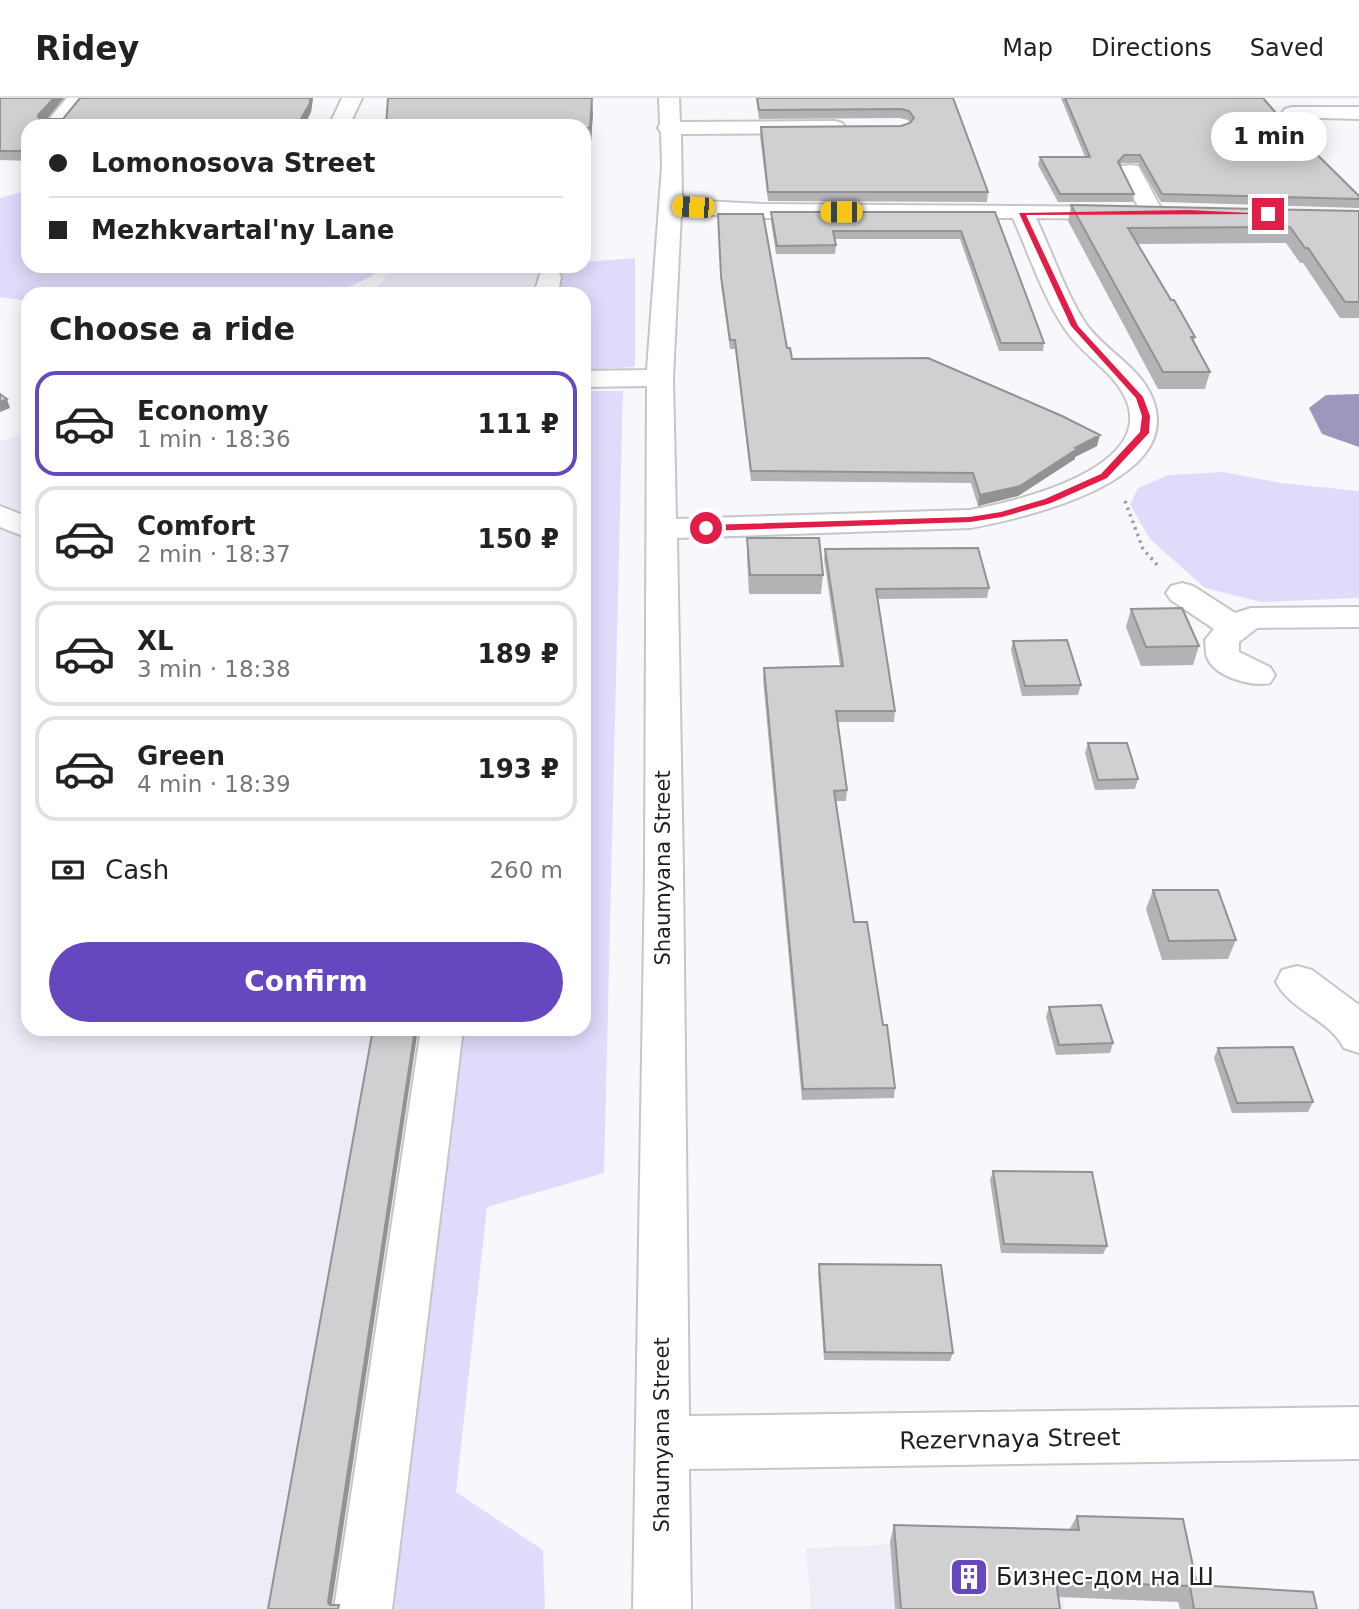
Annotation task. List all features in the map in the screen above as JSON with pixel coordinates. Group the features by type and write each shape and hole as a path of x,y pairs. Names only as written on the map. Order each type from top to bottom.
{"street":[{"path":"59,119 78,98"},
{"path":"342,119 352,98"},
{"name":"Shaumyana Street","path":"662,1609 664,872 660,378 673,166 669,113 859,127"},
{"path":"1292,113 1359,113"},
{"path":"1129,171 1152,212"},
{"path":"670,206 763,211 1176,212"},
{"path":"660,529 970,519 1002,514 1048,501 1104,476 1144,433 1146,416 1134,390 1074,326 1022,213"},
{"path":"591,379 660,378"},
{"path":"0,515 21,526"},
{"path":"1182,593 1234,627"},
{"path":"1258,675 1234,665 1223,656 1222,640 1234,627 1251,618 1359,617"},
{"path":"1297,982 1354,1024 1359,1036"},
{"path":"363,1609 441,1036"},
{"name":"Rezervnaya Street","path":"662,1443 1359,1433"}],"path":[{"path":"1104,476 1124,500 1143,549 1182,593"}],"shaded area":[{"path":"21,192 21,273 376,273 348,287 21,287 21,300 0,297 0,198"},
{"path":"635,258 635,367 591,370 591,287 559,287 560,273 591,273 591,262"},
{"path":"388,273 540,273 549,283 548,287 373,287 379,285"},
{"path":"591,391 623,391 604,1173 487,1207 456,1492 543,1550 545,1609 392,1609 462,1036 591,1036"},
{"path":"1359,394 1359,447 1322,434 1309,408 1326,395"},
{"path":"21,434 21,1036 447,1036 370,1609 0,1609 0,441"},
{"path":"1223,472 1281,483 1359,491 1359,598 1261,602 1205,588 1150,539 1130,505 1138,488 1168,475"},
{"path":"1054,1537 1065,1609 811,1609 806,1548"}],"building":[{"path":"0,98 54,98 38,115 39,119 21,119 21,151 0,151"},
{"path":"80,98 310,98 301,119 63,119"},
{"path":"388,98 592,98 591,119 386,119"},
{"path":"757,98 953,98 988,192 768,192 761,127 901,126 910,123 914,118 909,111 901,109 759,110"},
{"path":"1065,98 1263,98 1359,199 1162,194 1140,155 1124,155 1118,162 1134,194 1060,194 1040,157 1090,157"},
{"path":"1071,205 1359,211 1359,302 1345,302 1290,227 1128,228 1171,300 1174,300 1195,337 1191,337 1210,372 1163,372"},
{"path":"771,212 995,212 1044,343 1001,343 961,231 833,231 836,245 777,246"},
{"path":"718,214 763,214 787,348 790,348 792,359 928,358 1100,435 1075,448 1077,449 1020,486 980,495 973,473 751,471 735,340 730,340 721,276"},
{"path":"747,538 819,538 823,575 750,575"},
{"path":"978,548 989,588 876,589 895,711 836,711 847,790 834,791 854,922 867,922 883,1025 887,1025 895,1088 803,1089 764,668 843,666 825,549"},
{"path":"1182,608 1199,646 1146,647 1131,609"},
{"path":"1067,640 1081,685 1025,686 1013,641"},
{"path":"1088,743 1127,743 1138,779 1098,780"},
{"path":"1153,890 1218,890 1236,940 1169,941"},
{"path":"1101,1005 1113,1043 1059,1045 1049,1007"},
{"path":"372,1036 414,1036 328,1602 330,1605 339,1605 338,1609 268,1609"},
{"path":"1293,1047 1313,1102 1237,1103 1218,1048"},
{"path":"993,1171 1092,1172 1107,1246 1004,1244"},
{"path":"819,1264 941,1265 953,1353 825,1352"},
{"path":"1077,1516 1183,1519 1197,1585 1313,1592 1317,1609 1194,1609 1190,1586 1056,1581 1060,1609 901,1609 894,1525 1079,1530"}],"place":[{"name":"Бизнес-дом на Ш","path":"969,1577"}],"route":[{"path":"706,528 970,519 1002,514 1048,501 1104,476 1144,433 1146,416 1139,397 1128,383 1089,345 1074,326 1022,213 1268,214"}]}
